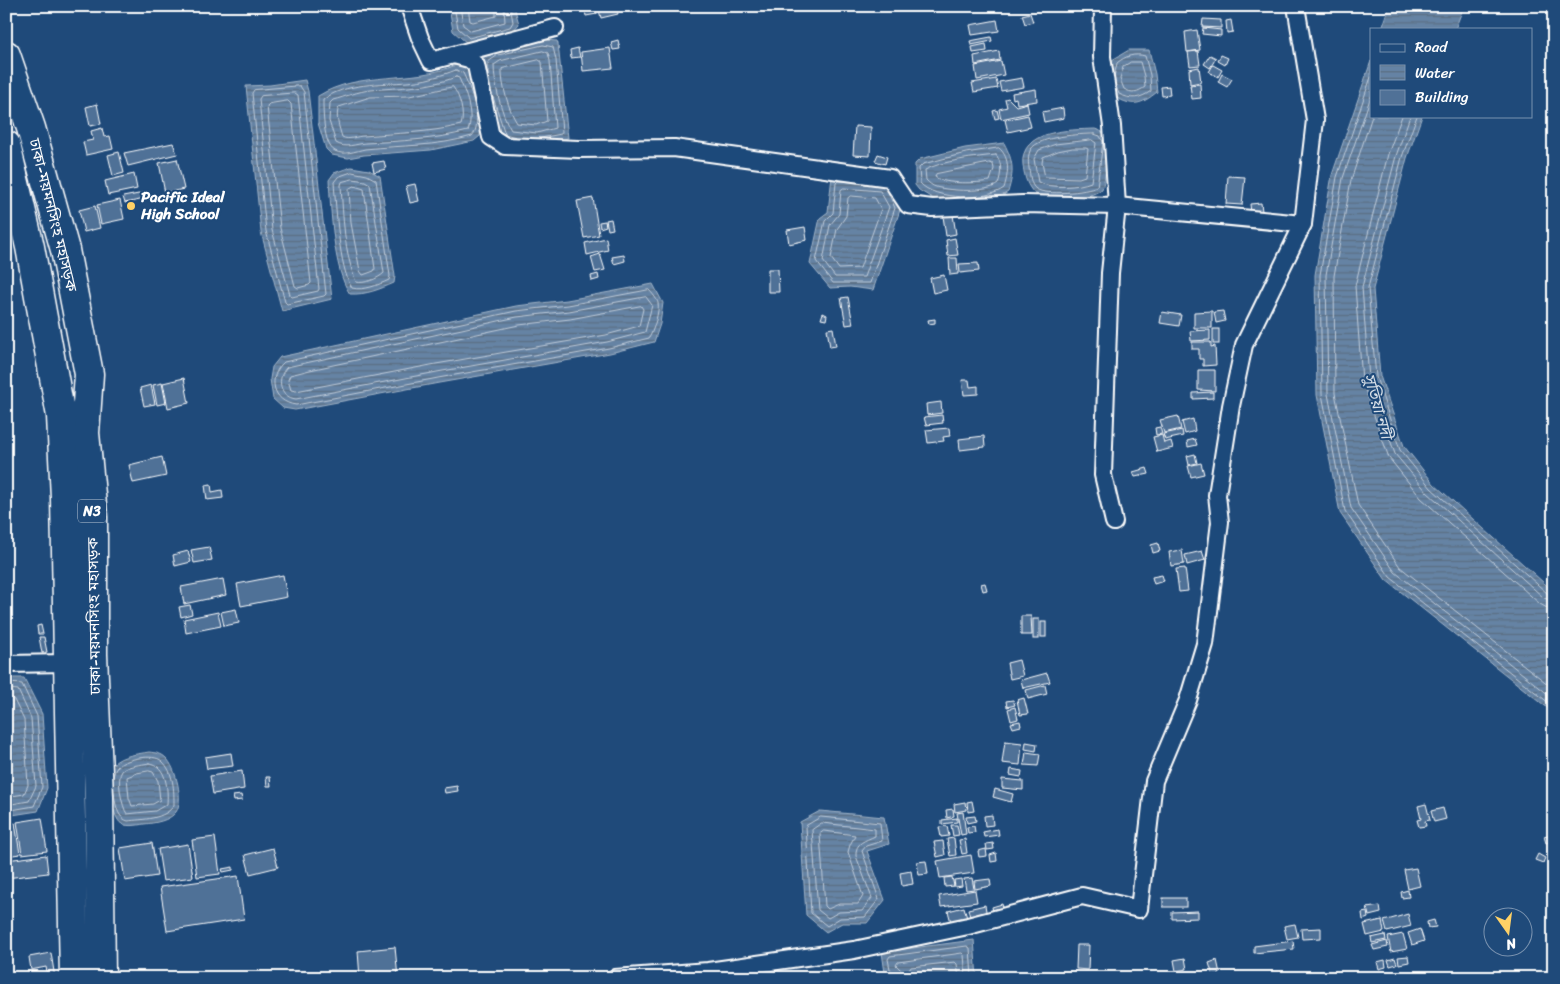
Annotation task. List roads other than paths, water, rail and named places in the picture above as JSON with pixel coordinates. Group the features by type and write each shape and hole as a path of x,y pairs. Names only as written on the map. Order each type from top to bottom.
{"highway":[{"name":"ঢাকা-ময়মনসিংহ মহাসড়ক","path":"6,55 31,128 65,250 89,374 85,433 93,514 94,654 99,797 100,978"},
{"name":"ঢাকা-ময়মনসিংহ মহাসড়ক","path":"6,145 30,247 61,416 65,498 74,978"}],"street":[{"path":"409,6 420,38 431,60 555,28"},
{"path":"1104,6 1102,57 1112,126 1117,206 1110,273 1103,475 1114,522"},
{"path":"615,978 708,971 854,950 968,926 1082,896 1139,909 1154,781 1188,700 1205,644 1220,522 1217,495 1231,406 1244,345 1302,224 1315,120 1296,6"},
{"path":"454,54 468,59 476,65 491,137 505,146 674,148 812,166 890,178 908,205 932,208 1023,204 1117,206 1302,224"},
{"path":"6,664 68,663"}],"water":[{"path":"449,6 514,6 519,24 512,32 467,43 453,31"},
{"path":"1390,6 1464,6 1455,28 1382,28"},
{"path":"543,40 557,41 558,44 568,138 538,144 501,140 483,80 483,58 496,50"},
{"path":"1129,50 1149,50 1155,74 1157,92 1146,100 1137,103 1127,102 1115,97 1109,80 1112,60"},
{"name":"সুতিয়া নদী","path":"1370,64 1370,118 1421,118 1407,158 1373,289 1380,376 1404,446 1434,484 1554,592 1554,713 1386,580 1340,513 1317,395 1315,275 1332,175"},
{"path":"456,65 467,68 478,101 480,136 474,141 431,150 348,158 332,155 326,149 318,123 318,96 334,88 351,83 422,74"},
{"path":"305,80 308,91 332,299 282,311 261,232 246,86"},
{"path":"1095,129 1105,134 1108,143 1107,164 1102,189 1087,196 1069,198 1035,194 1027,182 1023,166 1024,154 1029,145 1037,138 1060,131"},
{"path":"1004,143 1010,156 1012,167 1011,179 1008,192 997,199 958,201 932,198 919,190 915,185 915,164 920,159 965,148"},
{"path":"351,167 369,170 380,176 395,276 394,283 362,294 350,294 344,283 336,255 331,207 329,180 334,173"},
{"path":"832,176 887,180 901,207 873,290 850,287 830,288 810,264 820,218 828,212"},
{"path":"653,284 663,303 660,324 654,342 610,353 295,410 283,408 273,399 270,379 272,367 280,357 516,306 567,300"},
{"path":"6,678 24,678 42,714 47,788 38,811 6,816"},
{"path":"149,752 162,755 170,762 178,784 178,807 170,818 162,821 130,826 124,825 118,820 112,805 111,768 117,761 130,755"},
{"path":"820,811 884,817 889,844 867,851 885,900 867,923 842,923 826,932 806,915 800,822"},
{"path":"974,940 977,978 897,978 885,973 882,952"}],"place":[{"name":"Pacific Ideal High School","path":"131,206"}]}
